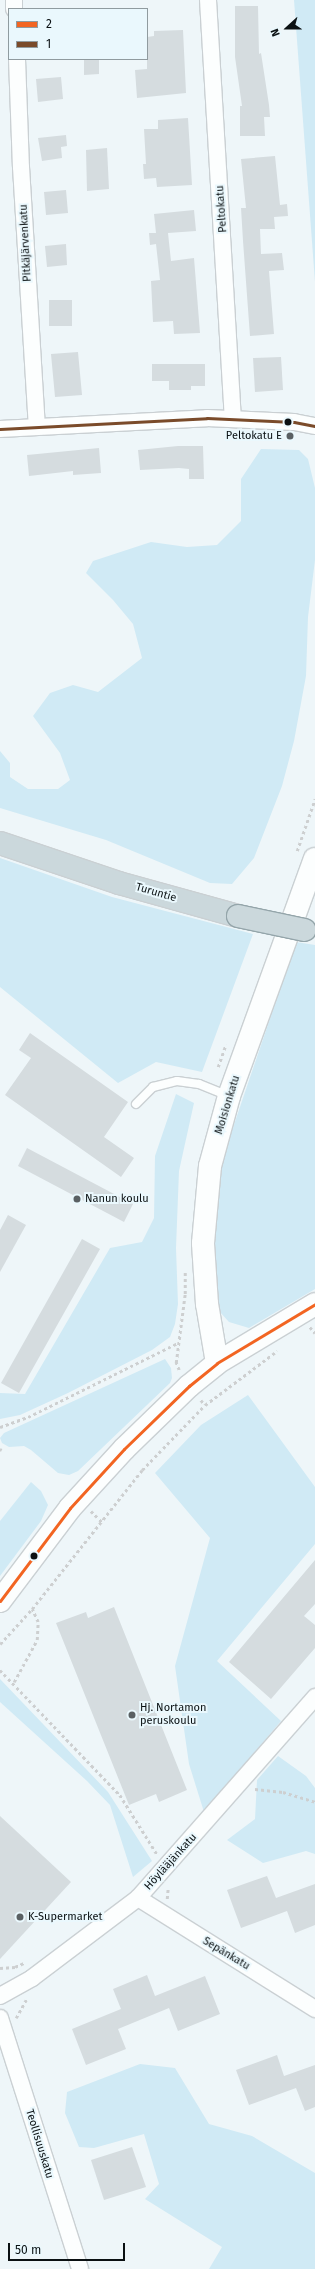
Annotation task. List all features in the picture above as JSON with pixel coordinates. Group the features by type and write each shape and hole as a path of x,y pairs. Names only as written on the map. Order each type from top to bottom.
{"highway":[{"name":"Turuntie","path":"0,843 119,883 238,916 310,930"}],"street":[{"name":"Peltokatu","path":"208,0 233,418"},
{"name":"Pitkäjärvenkatu","path":"17,60 21,167 37,427"},
{"path":"0,429 233,418 315,426"},
{"name":"Moisionkatu","path":"217,1362 207,1304 203,1243 210,1166 229,1096 315,859"},
{"path":"0,1601 17,1575 84,1492 124,1449 217,1362 315,1304"},
{"name":"Höylääjänkatu","path":"0,1996 32,1978 138,1898 315,1697"},
{"name":"Sepänkatu","path":"138,1898 315,2009"},
{"name":"Teollisuuskatu","path":"0,2018 80,2269"}],"lane":[{"path":"136,1104 153,1087 177,1081 199,1084 229,1096"}],"path":[{"path":"304,1332 315,1324"},
{"path":"0,1427 28,1417 178,1343"},
{"path":"0,1644 32,1609 142,1470 205,1405 279,1349"},
{"path":"14,1682 37,1640 38,1622 32,1609"},
{"path":"0,1670 14,1682 120,1795 166,1868"},
{"path":"236,1787 283,1792 315,1802"}],"shaded area":[{"path":"294,0 315,0 315,282"},
{"path":"261,449 299,450 308,459 315,488 315,560 308,617 306,676 294,741 282,786 254,858 232,884 210,883 106,840 0,808 0,751 10,763 10,777 28,789 58,789 70,780 60,753 33,716 50,693 73,685 98,692 142,658 133,624 113,600 86,573 93,561 151,542 187,547 217,545 241,521 241,479"},
{"path":"0,858 112,897 253,934 202,1072 156,1062 118,1083 0,987"},
{"path":"296,942 315,945 315,1289 249,1328 229,1322 219,1311 213,1278 214,1224 224,1154"},
{"path":"176,1094 194,1103 179,1171 176,1248 178,1304 175,1324 170,1337 152,1350 68,1393 20,1415 0,1419 0,1393 25,1394 110,1248 142,1242 154,1218 155,1156"},
{"path":"165,1359 171,1368 172,1378 170,1383 78,1471 69,1475 58,1473 31,1450 24,1446 9,1447 2,1443 0,1438 4,1433"},
{"path":"248,1395 315,1487 315,1544 217,1661 281,1721 204,1812 189,1764 175,1666 210,1538 155,1473 201,1425"},
{"path":"31,1482 41,1491 48,1505 41,1521 0,1576 0,1521"},
{"path":"0,1679 108,1792 152,1861 133,1877 110,1805 87,1781 0,1702"},
{"path":"278,1756 306,1776 315,1788 315,1854 306,1851 263,1863 227,1840 255,1819 257,1780"},
{"path":"140,2064 175,2068 209,2124 252,2136 315,2173 315,2269 209,2269 222,2247 145,2199 159,2184 144,2134 94,2148 79,2147 65,2113 67,2092"}],"building":[{"path":"235,6 258,6 259,54 261,53 270,117 264,117 265,136 240,136 240,106 242,106 235,57"},
{"path":"183,30 186,93 137,98 135,70 147,69 148,37 154,36 154,31"},
{"path":"84,60 99,60 99,74 84,75"},
{"path":"61,77 63,99 38,102 36,79"},
{"path":"188,118 192,185 157,187 156,178 144,179 143,164 146,164 144,129 158,129 158,120"},
{"path":"66,135 67,146 61,147 62,158 42,161 38,138"},
{"path":"107,148 109,189 87,191 86,150"},
{"path":"275,156 280,205 287,204 288,216 274,217 275,229 260,229 261,254 282,253 284,270 269,271 274,334 250,336 241,208 246,208 241,159"},
{"path":"66,190 68,213 46,215 44,192"},
{"path":"194,210 196,231 168,233 171,261 194,258 200,333 174,334 173,321 153,322 151,281 160,280 156,244 150,245 149,233 156,233 154,214"},
{"path":"66,244 67,265 47,267 45,246"},
{"path":"49,300 72,300 72,326 49,326"},
{"path":"78,352 82,395 55,397 51,354"},
{"path":"281,357 283,390 255,392 253,358"},
{"path":"152,364 205,364 205,386 191,386 191,390 169,390 169,381 152,381"},
{"path":"178,446 203,446 204,479 189,479 189,469 179,468 140,470 138,450"},
{"path":"99,448 101,473 73,475 73,471 29,476 27,455"},
{"path":"30,1033 128,1102 104,1137 134,1158 121,1177 5,1095 31,1058 19,1050"},
{"path":"27,1148 133,1204 124,1222 18,1166"},
{"path":"8,1215 26,1225 0,1272 0,1230"},
{"path":"82,1239 100,1249 19,1393 1,1383"},
{"path":"315,1560 315,1604 304,1616 315,1625 315,1648 271,1699 229,1662"},
{"path":"114,1607 187,1790 159,1802 156,1794 129,1805 56,1623 86,1612 88,1618"},
{"name":"K-Supermarket","path":"0,1816 71,1882 0,1959"},
{"path":"267,1876 276,1898 315,1884 315,1925 295,1933 287,1911 241,1928 227,1890"},
{"path":"147,1975 155,1996 205,1976 220,2014 178,2031 169,2008 118,2029 126,2049 86,2065 72,2029 121,2009 113,1989"},
{"path":"277,2055 284,2076 315,2065 315,2107 305,2111 296,2088 249,2105 236,2070"},
{"path":"132,2147 146,2187 104,2200 91,2160"}],"transit line":[{"name":"1","path":"0,429 207,418 294,422 315,426"},
{"name":"2","path":"0,1601 70,1508 124,1449 189,1386 217,1363 315,1304"}],"place":[{"name":"Peltokatu E","path":"290,436"},
{"name":"Nanun koulu","path":"77,1199"},
{"name":"Hj. Nortamon peruskoulu","path":"132,1715"},
{"name":"K-Supermarket","path":"20,1917"}]}
